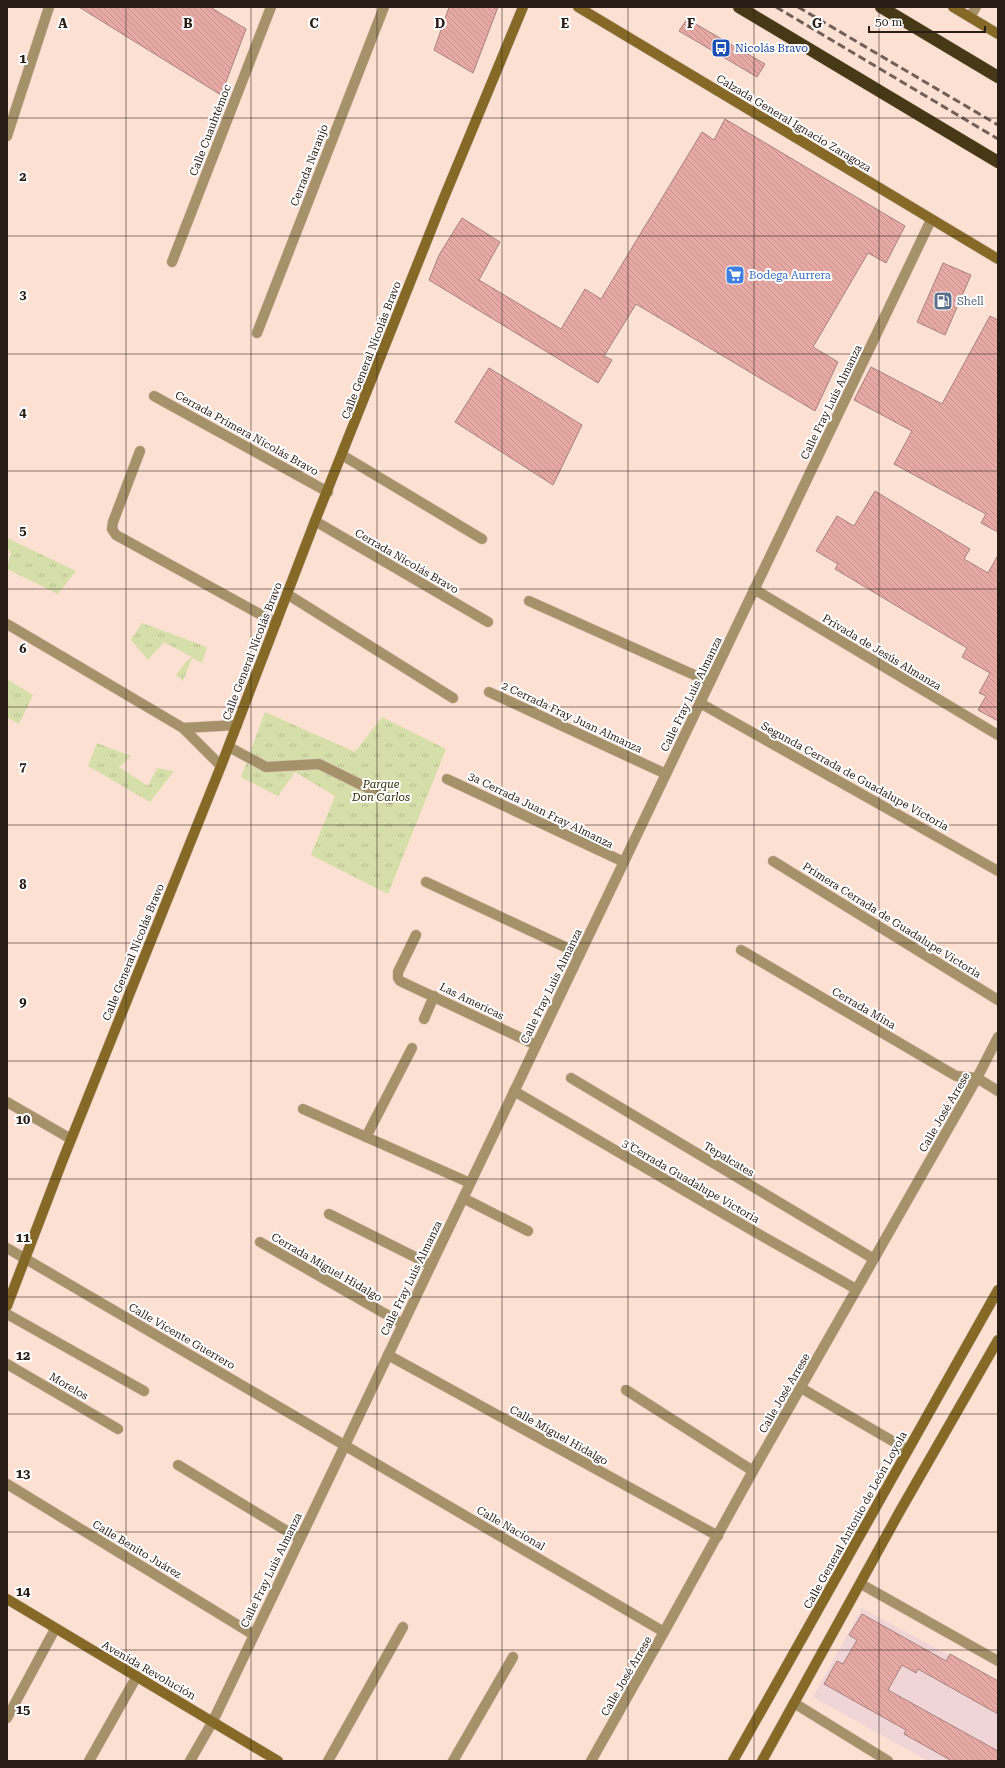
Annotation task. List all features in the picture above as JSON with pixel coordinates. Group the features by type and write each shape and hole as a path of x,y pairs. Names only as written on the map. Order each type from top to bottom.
{"highway":[{"path":"739,7 998,162"},
{"path":"881,7 998,77"}],"street":[{"path":"7,136 48,7"},
{"name":"Calle Cuauhtémoc","path":"172,262 271,7"},
{"name":"Cerrada Naranjo","path":"257,333 384,7"},
{"name":"Calle General Nicolás Bravo","path":"7,1306 71,1139 229,747 315,521 328,492 445,194 523,7"},
{"name":"Calzada General Ignacio Zaragoza","path":"578,7 998,259"},
{"path":"953,7 998,34"},
{"path":"970,17 976,7"},
{"name":"Calle Fray Luis Almanza","path":"190,1761 213,1721 931,220"},
{"name":"Cerrada Primera Nicolás Bravo","path":"154,396 328,492"},
{"path":"140,451 113,522 112,529 116,534 276,623"},
{"path":"342,455 482,539"},
{"name":"Cerrada Nicolás Bravo","path":"315,521 488,622"},
{"name":"Privada de Jesús Almanza","path":"754,589 998,735"},
{"path":"287,594 453,698"},
{"path":"529,601 710,682"},
{"path":"7,624 183,728 221,766"},
{"name":"2 Cerrada Fray Juan Almanza","path":"489,692 666,774"},
{"name":"Segunda Cerrada de Guadalupe Victoria","path":"700,703 998,871"},
{"path":"183,728 237,725"},
{"path":"229,747 266,767 321,765 390,799"},
{"name":"3a Cerrada Juan Fray Almanza","path":"447,779 624,862"},
{"name":"Primera Cerrada de Guadalupe Victoria","path":"774,861 998,1000"},
{"path":"426,882 580,954"},
{"name":"Las Americas","path":"416,935 398,972 398,978 536,1045"},
{"name":"Cerrada Mina","path":"741,950 956,1076 977,1078"},
{"path":"424,1018 434,996"},
{"name":"Calle José Arrese","path":"590,1761 856,1289 977,1078 998,1038"},
{"path":"366,1137 412,1048"},
{"name":"Tepalcates","path":"572,1078 874,1260"},
{"path":"977,1078 998,1091"},
{"name":"3˚ Cerrada Guadalupe Victoria","path":"514,1091 761,1236 856,1289"},
{"path":"7,1102 71,1139"},
{"path":"303,1109 470,1183"},
{"path":"463,1198 528,1231"},
{"path":"329,1214 431,1265"},
{"name":"Cerrada Miguel Hidalgo","path":"260,1242 403,1324"},
{"name":"Calle Vicente Guerrero","path":"7,1248 25,1257 344,1445"},
{"name":"Calle General Antonio de León Loyola","path":"734,1761 998,1290"},
{"path":"7,1314 144,1391"},
{"path":"762,1761 900,1511 998,1340"},
{"name":"Calle Miguel Hidalgo","path":"388,1355 718,1536"},
{"name":"Morelos","path":"7,1364 118,1429"},
{"path":"801,1388 908,1450"},
{"path":"626,1390 753,1471"},
{"name":"Calle Nacional","path":"344,1445 664,1632"},
{"path":"178,1465 300,1539"},
{"name":"Calle Benito Juárez","path":"7,1484 254,1635"},
{"path":"861,1584 998,1661"},
{"name":"Avenida Revolución","path":"7,1599 278,1761"},
{"path":"328,1761 403,1627"},
{"path":"7,1718 55,1629"},
{"path":"453,1761 513,1657"},
{"path":"89,1761 137,1676"},
{"path":"794,1702 888,1761"}],"shaded area":[{"path":"862,1608 998,1682 998,1761 928,1761 813,1697"}],"green space":[{"path":"7,538 76,571 58,594 7,569 11,552 7,549"},
{"path":"142,623 207,647 202,663 192,658 183,681 176,675 185,663 192,657 164,642 148,660 131,640"},
{"path":"7,679 33,695 19,724 7,717"},
{"name":"Parque Don Carlos","path":"265,712 355,752 382,717 446,749 388,894 311,855 335,796 295,772 278,796 241,777"},
{"path":"97,743 131,756 119,767 148,786 157,768 174,771 150,802 88,766"}],"building":[{"path":"79,7 210,7 246,29 221,95"},
{"path":"449,7 498,7 473,73 434,50"},
{"path":"687,19 765,64 757,77 679,31"},
{"name":"Bodega Aurrera","path":"725,119 905,226 886,263 868,253 813,347 838,362 815,411 636,304 604,356 612,360 598,383 429,280 439,255 462,218 500,242 479,280 561,329 585,289 601,299 702,132 714,140"},
{"name":"Shell","path":"943,263 971,275 945,335 917,322"},
{"path":"990,316 998,320 998,532 981,523 986,514 894,464 912,431 854,400 871,367 942,404"},
{"path":"489,368 582,425 553,485 455,422"},
{"path":"875,491 970,549 964,559 988,573 998,555 998,721 978,710 986,696 979,693 990,673 962,657 967,648 835,569 838,564 816,551 837,516 854,526"},
{"path":"862,1614 946,1661 950,1654 998,1681 998,1714 918,1669 916,1673 902,1665 888,1690 998,1751 998,1761 952,1761 904,1734 906,1730 824,1684 837,1661 843,1664 857,1640 849,1635"}],"railway":[{"path":"776,7 998,139"},
{"path":"798,7 998,125"}],"place":[{"name":"Nicolás Bravo","path":"721,48"},
{"name":"Bodega Aurrera","path":"735,275"},
{"name":"Shell","path":"943,301"}]}
